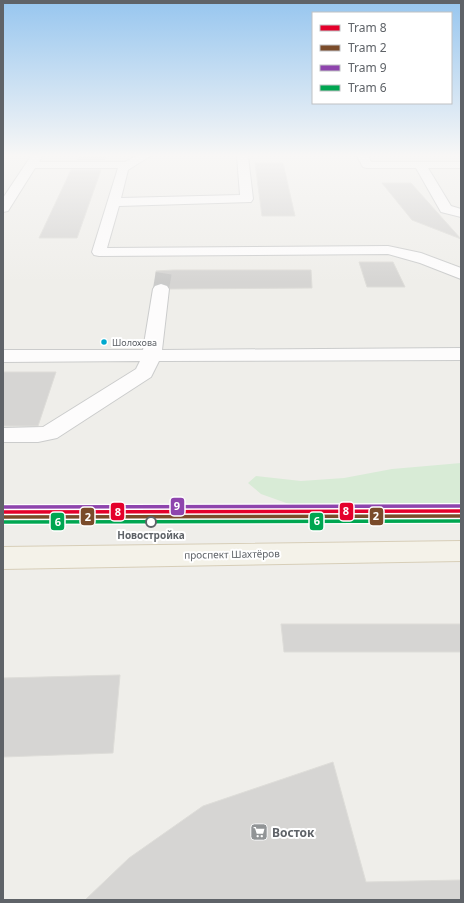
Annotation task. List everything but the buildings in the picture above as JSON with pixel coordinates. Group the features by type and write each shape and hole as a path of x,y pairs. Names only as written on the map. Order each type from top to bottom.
{"main road":[{"name":"проспект Шахтёров","path":"3,558 461,551"}],"street":[{"path":"3,208 10,198"},
{"path":"114,198 99,252 165,258 388,250 407,253 440,264 461,274"},
{"path":"113,202 247,198"},
{"path":"440,198 446,209 461,214"},
{"path":"3,435 38,435 49,433 144,373 148,368 151,355 161,289"},
{"path":"3,356 461,354"}],"green space":[{"path":"461,463 461,503 289,504 261,494 248,483 256,476 301,481 344,478 392,469"}],"tunnel":[{"path":"161,289 164,271"}],"tram line":[{"name":"9","path":"3,507 461,506"},
{"name":"8","path":"3,512 461,511"},
{"name":"2","path":"3,517 461,516"},
{"name":"6","path":"3,522 461,521"}],"place":[{"name":"Шолохова","path":"104,342"},
{"name":"Новостройка","path":"151,522"},
{"name":"Восток","path":"259,832"}]}
